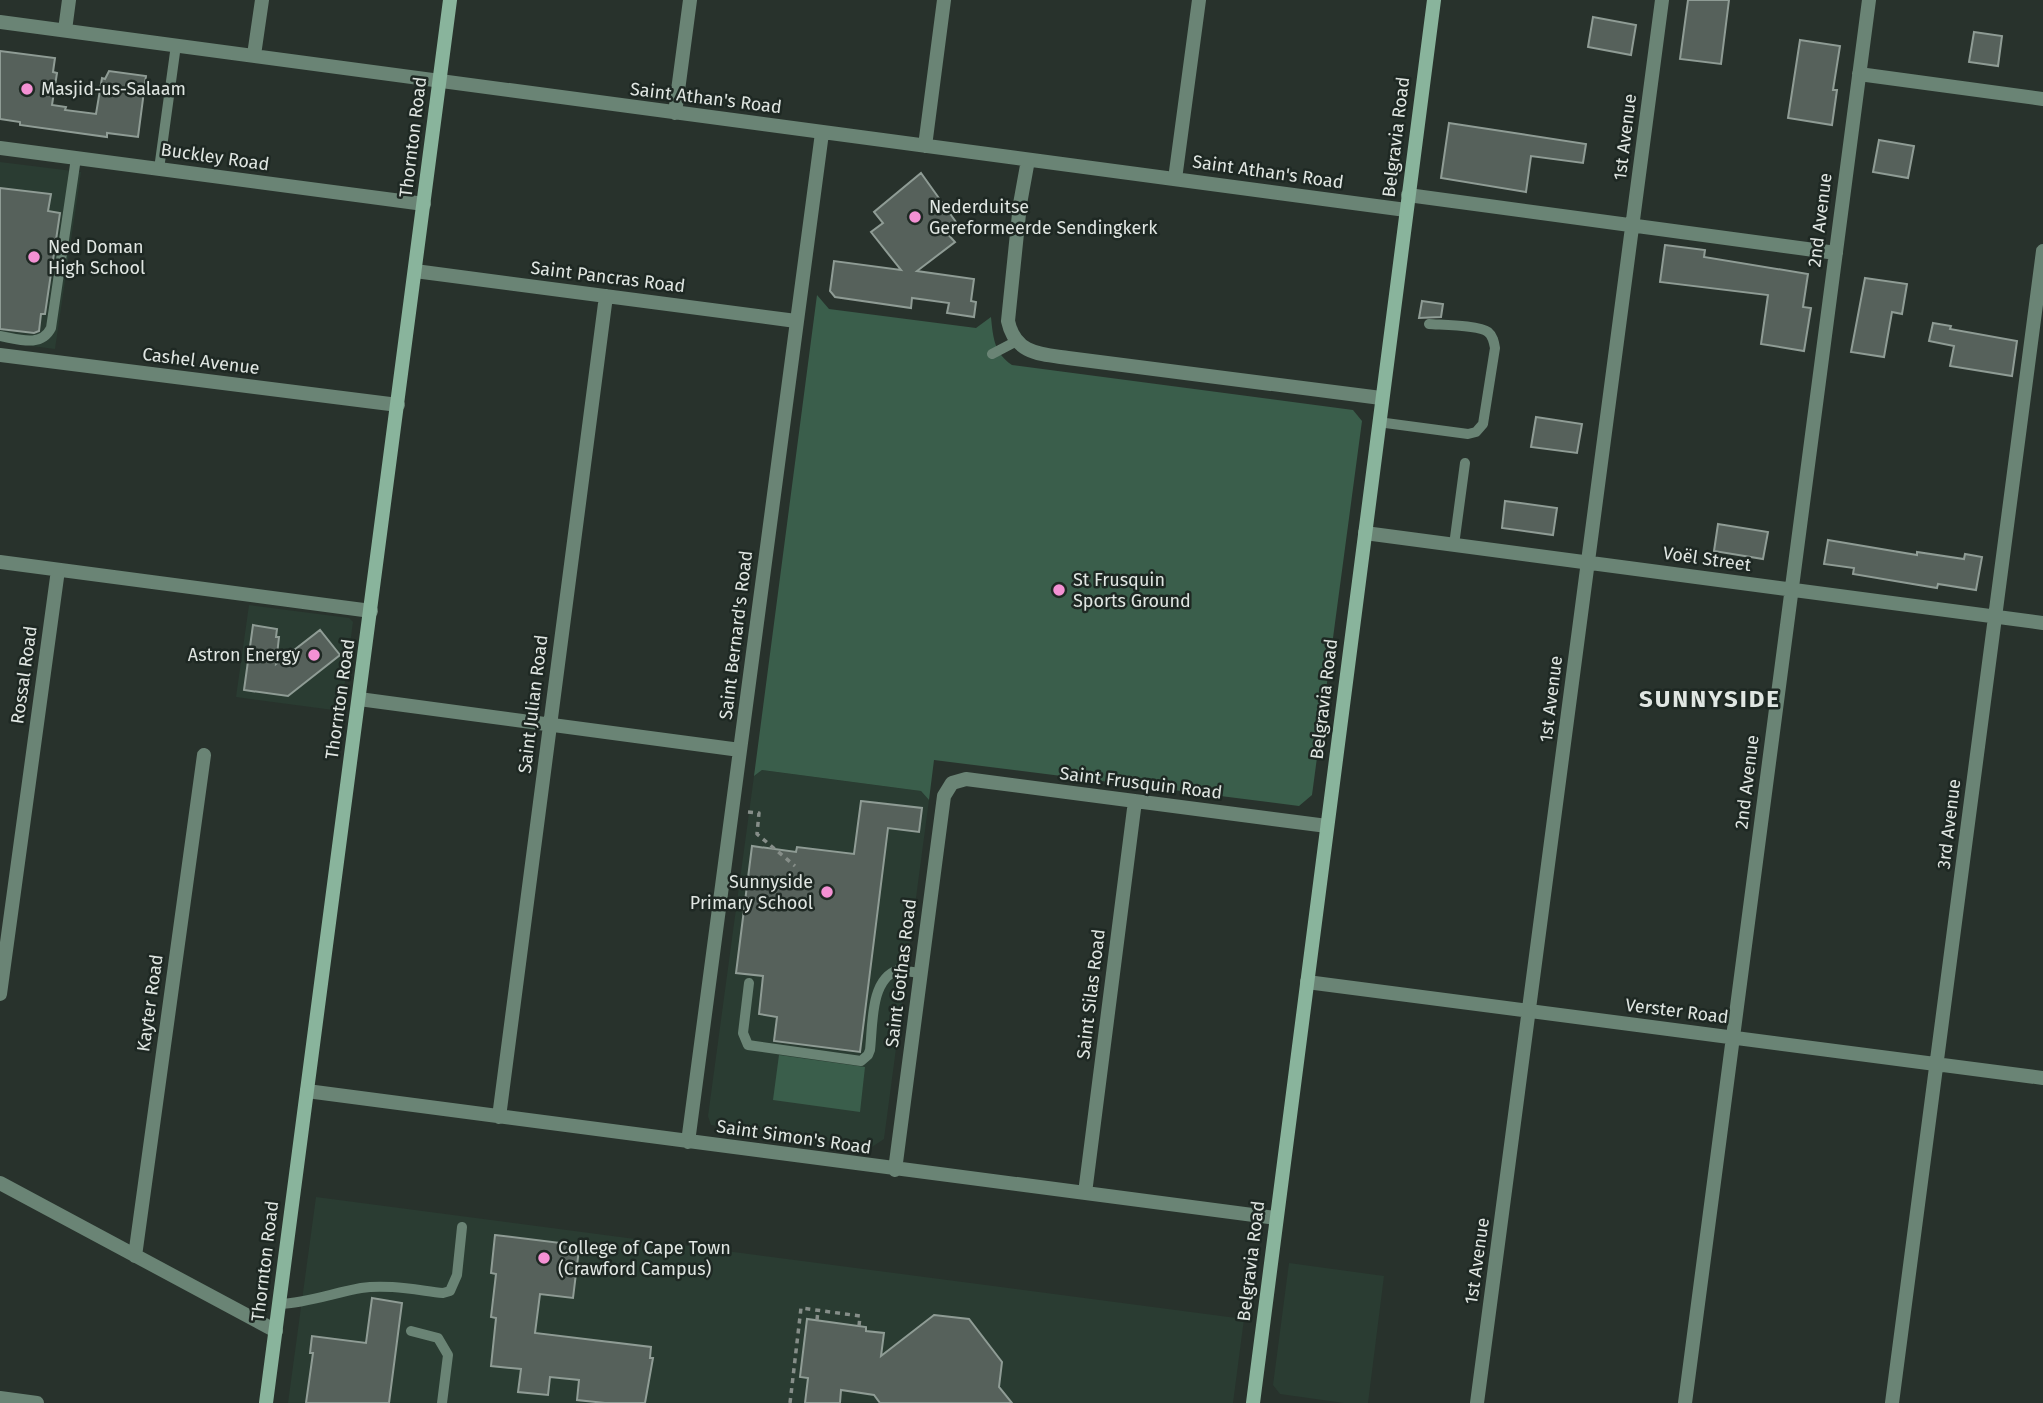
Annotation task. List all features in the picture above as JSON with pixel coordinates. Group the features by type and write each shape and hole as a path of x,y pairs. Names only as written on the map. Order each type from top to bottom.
{"street":[{"path":"65,30 69,0"},
{"path":"254,55 262,0"},
{"name":"Thornton Road","path":"267,1403 450,0"},
{"path":"675,113 690,0"},
{"path":"925,146 944,0"},
{"path":"1175,179 1199,0"},
{"name":"Belgravia Road","path":"1253,1403 1434,0"},
{"name":"1st Avenue","path":"1477,1403 1662,0"},
{"name":"2nd Avenue","path":"1685,1403 1869,0"},
{"name":"Saint Athan's Road","path":"0,22 1175,179 1634,226 1836,253"},
{"path":"1859,75 2043,99"},
{"name":"Saint Bernard's Road","path":"688,1142 822,132"},
{"name":"Buckley Road","path":"0,148 424,204"},
{"path":"1028,160 1020,204 1008,321 1016,340 1032,351 1068,358 1381,398"},
{"name":"3rd Avenue","path":"1892,1403 2043,251"},
{"name":"Saint Pancras Road","path":"415,271 796,321"},
{"name":"Saint Julian Road","path":"499,1117 606,296"},
{"name":"Cashel Avenue","path":"0,355 398,405"},
{"name":"Voël Street","path":"1365,533 2043,623"},
{"path":"0,562 371,611"},
{"name":"Rossal Road","path":"0,994 58,569"},
{"path":"359,699 740,750"},
{"name":"Kayter Road","path":"135,1256 204,755"},
{"name":"Saint Frusquin Road","path":"952,783 966,779 1327,826"},
{"name":"Saint Gothas Road","path":"895,1170 944,796 952,783"},
{"name":"Saint Silas Road","path":"1085,1193 1135,801"},
{"name":"Verster Road","path":"1307,982 2043,1078"},
{"name":"Saint Simon's Road","path":"307,1091 1276,1219"},
{"path":"0,1183 276,1331"},
{"path":"0,1398 37,1403"}],"lane":[{"path":"159,169 176,45"},
{"path":"0,336 36,341 44,337 51,328 76,158"},
{"path":"1378,422 1468,434 1476,432 1483,424 1494,340 1482,330 1429,324"},
{"path":"992,354 1016,340"},
{"path":"1454,545 1465,463"},
{"path":"749,983 743,1033 748,1045 861,1060 865,1059 870,1050 881,980 898,970 920,973"},
{"path":"279,1304 296,1303 363,1288 383,1287 443,1293 450,1291 457,1275 462,1227"},
{"path":"411,1331 438,1338 448,1355 442,1403"}],"path":[{"path":"745,812 759,813 757,834 795,866"},
{"path":"790,1403 801,1308 860,1316 859,1326"},
{"path":"817,1320 818,1310"}],"shaded area":[{"name":"Ned Doman High School","path":"0,162 81,172 55,349 0,342"},
{"path":"249,605 349,618 353,622 341,711 236,697"},
{"name":"Sunnyside Primary School","path":"762,770 921,791 929,800 884,1139 872,1147 711,1125 708,1116 754,776"},
{"name":"College of Cape Town (Crawford Campus)","path":"316,1197 1244,1319 1233,1403 288,1403"},
{"path":"1289,1263 1384,1276 1368,1403 1344,1403 1280,1394 1273,1385"}],"green space":[{"name":"St Frusquin Sports Ground","path":"817,295 829,309 976,328 991,317 998,350 1012,365 1353,410 1362,421 1312,795 1299,806 934,760 929,800 921,791 762,770 754,776"},
{"path":"779,1055 865,1067 860,1112 773,1100"}],"building":[{"path":"1688,0 1729,0 1721,64 1680,59"},
{"path":"1593,17 1636,25 1631,55 1588,47"},
{"path":"1974,32 2002,36 1998,66 1969,62"},
{"path":"1800,40 1840,46 1833,90 1837,90 1832,125 1788,118"},
{"name":"Masjid-us-Salaam","path":"0,51 55,58 53,72 57,73 52,105 66,107 65,110 96,114 102,78 105,79 109,71 146,76 138,137 107,133 107,137 20,125 20,122 0,119"},
{"path":"1449,123 1586,144 1583,163 1531,156 1526,192 1441,178"},
{"path":"1879,140 1914,146 1908,178 1873,172"},
{"path":"921,173 956,222 945,231 955,242 917,271 974,279 971,301 976,302 974,317 947,313 949,303 912,298 911,308 835,297 830,291 834,261 901,270 871,232 883,223 874,212"},
{"path":"0,188 51,194 48,211 60,213 45,314 41,314 39,331 34,333 0,329"},
{"path":"1665,245 1705,250 1704,257 1808,274 1803,307 1811,308 1804,351 1761,344 1768,295 1660,282"},
{"path":"1865,278 1907,284 1902,314 1892,312 1884,357 1851,352"},
{"path":"1422,301 1443,304 1441,317 1419,318"},
{"path":"1933,323 1951,326 1950,329 2017,341 2012,376 1950,366 1954,346 1929,341"},
{"path":"1536,417 1582,424 1577,453 1531,447"},
{"path":"1505,501 1557,508 1553,535 1502,528"},
{"path":"1718,524 1768,532 1763,559 1714,551"},
{"path":"1828,540 1917,555 1917,552 1964,559 1965,554 1982,557 1976,590 1938,584 1937,588 1853,574 1854,568 1824,564"},
{"path":"253,625 277,629 276,637 279,637 276,664 320,630 340,655 288,696 244,690"},
{"path":"861,801 922,808 919,832 888,828 860,1052 774,1041 777,1017 759,1014 763,976 736,973 752,846 796,852 797,847 854,854"},
{"path":"495,1235 577,1245 576,1249 579,1249 573,1298 540,1294 535,1333 651,1347 650,1358 653,1358 645,1403 577,1400 579,1380 550,1377 548,1395 518,1392 521,1369 491,1366 496,1318 491,1317 496,1274 491,1273"},
{"path":"372,1298 402,1303 389,1403 306,1403 313,1353 310,1353 312,1336 366,1343"},
{"path":"934,1315 969,1319 1002,1362 999,1387 1012,1403 880,1403 874,1395 841,1390 840,1403 805,1403 808,1378 800,1377 807,1319 866,1327 866,1331 884,1333 881,1356"}],"place":[{"name":"Masjid-us-Salaam","path":"27,89"},
{"name":"Nederduitse Gereformeerde Sendingkerk","path":"915,217"},
{"name":"Ned Doman High School","path":"34,257"},
{"name":"St Frusquin Sports Ground","path":"1059,590"},
{"name":"Astron Energy","path":"314,655"},
{"name":"Sunnyside Primary School","path":"827,892"},
{"name":"College of Cape Town (Crawford Campus)","path":"544,1258"}],"district":[{"name":"SUNNYSIDE","path":"1710,699"}]}
